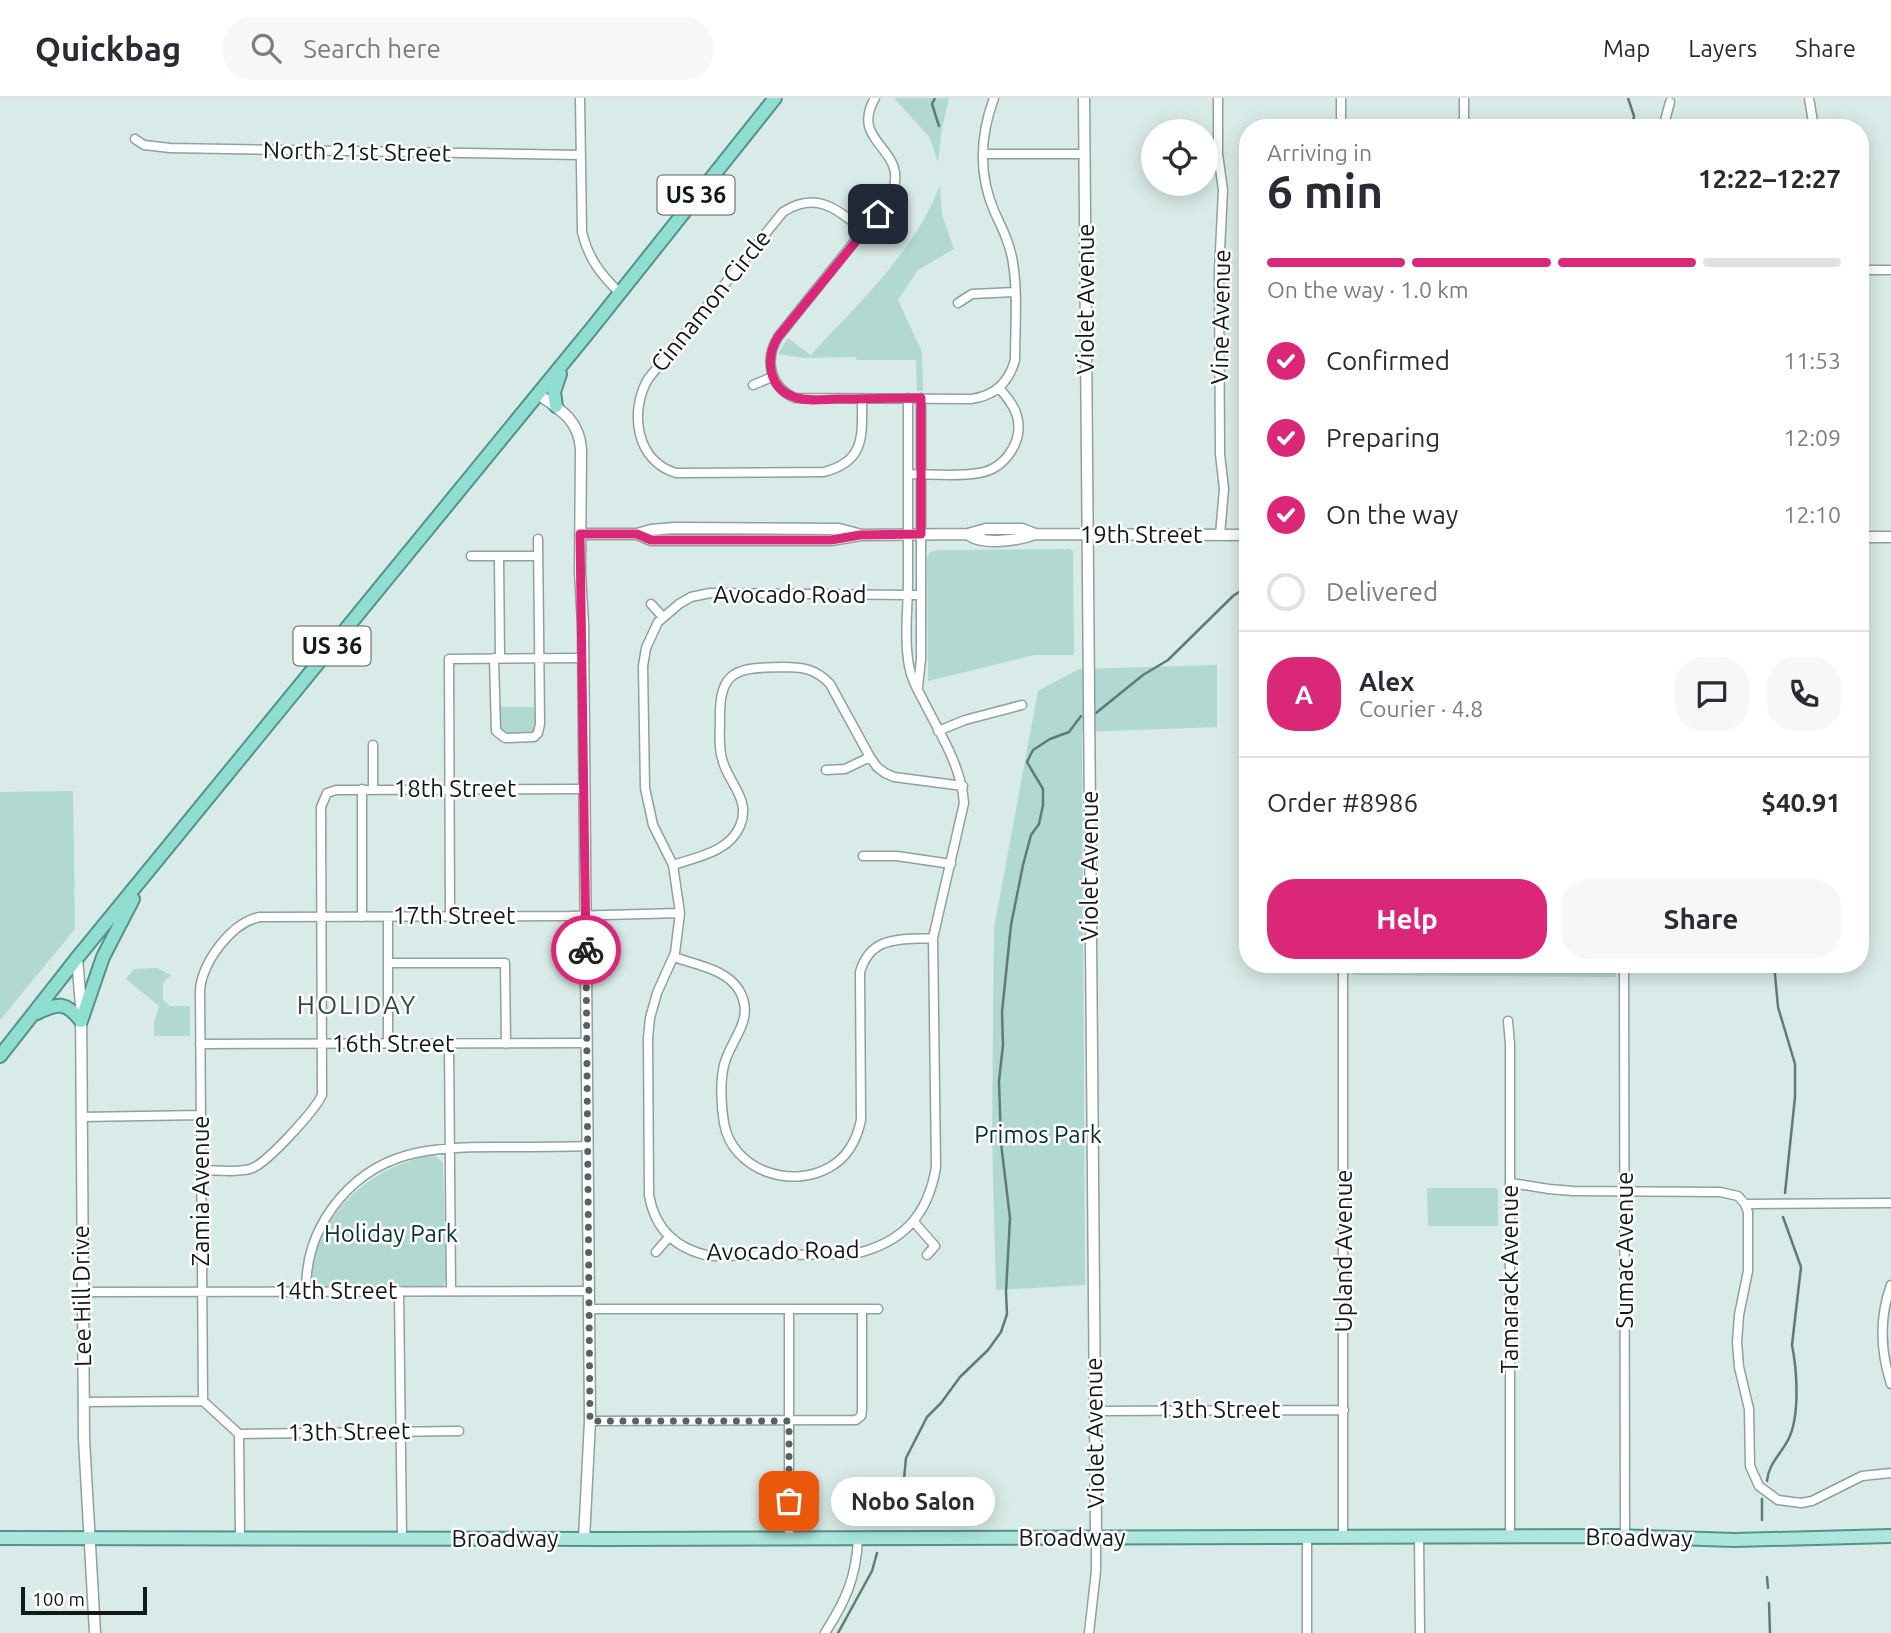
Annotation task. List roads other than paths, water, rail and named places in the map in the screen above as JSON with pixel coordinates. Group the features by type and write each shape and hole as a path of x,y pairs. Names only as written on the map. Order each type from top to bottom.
{"highway":[{"name":"US 36","path":"0,1056 620,293 775,98"},
{"path":"556,407 554,388 567,358"},
{"path":"81,1021 103,957 144,878"},
{"path":"33,1015 58,1005 72,1009 81,1021"}],"main road":[{"name":"Broadway","path":"0,1538 1625,1536 1734,1540 1891,1536"}],"street":[{"path":"580,98 580,214 584,241 600,274 620,293"},
{"path":"875,98 864,123 893,161 897,175 891,196 771,349 772,377 783,391 795,398 981,398 999,388 1013,370 1016,360 1015,292 1010,246 988,194 982,154 986,118 994,98"},
{"name":"Violet Avenue","path":"1084,98 1096,1537 1096,1571 1089,1633"},
{"name":"Vine Avenue","path":"1217,98 1218,154 1223,190 1219,271 1220,454 1224,489 1220,535"},
{"path":"1341,98 1341,119"},
{"path":"1464,98 1464,119"},
{"path":"1809,98 1812,119"},
{"path":"1665,119 1670,102"},
{"name":"North 21st Street","path":"135,139 144,145 170,148 580,155"},
{"path":"982,154 1085,154"},
{"name":"Cinnamon Circle","path":"862,399 860,440 852,463 819,473 684,474 669,471 649,463 639,430 640,394 648,379 776,220 789,208 805,199 833,207 864,231"},
{"path":"1869,270 1891,270"},
{"path":"958,303 972,295 1015,292"},
{"path":"753,385 772,377"},
{"path":"908,474 982,473 1010,460 1018,428 1017,416 1010,401 999,388"},
{"path":"538,394 573,422 579,438 590,1309 590,1421 584,1539"},
{"name":"Avocado Road","path":"908,398 908,595 909,665 917,690 958,767 963,786 962,818 933,939 936,1167 928,1198 914,1222 885,1245 854,1254 710,1256 692,1252 669,1237 659,1224 651,1208 649,1195 650,1018 657,993 674,957 680,929 673,866 660,847 645,788 643,667 650,635 663,617 679,604 691,597 710,593 908,595 921,595"},
{"path":"917,690 921,659 921,398"},
{"name":"19th Street","path":"580,534 637,534 651,540 825,540 860,535 908,534 968,534 978,540 1017,540 1035,534 1239,535"},
{"path":"1869,537 1891,537"},
{"path":"499,556 496,731 505,738 525,739 534,737 540,728 538,539"},
{"path":"471,556 538,556"},
{"path":"651,604 663,617"},
{"path":"450,916 449,659 583,658"},
{"path":"673,866 720,849 732,840 740,828 743,818 741,796 726,771 720,747 720,699 722,689 735,674 748,668 798,667 821,674 830,684 877,768 894,777 963,786"},
{"path":"938,731 965,720 1022,705"},
{"path":"373,746 373,789"},
{"path":"827,770 845,769 870,757"},
{"path":"362,789 362,917"},
{"name":"18th Street","path":"322,917 321,807 327,793 362,789 584,789"},
{"path":"863,856 897,856 951,864"},
{"name":"17th Street","path":"322,917 680,913"},
{"name":"Zamia Avenue","path":"203,1401 200,991 203,971 237,927 247,920 260,917 322,917"},
{"path":"201,1170 252,1168 270,1155 320,1100 323,1087 322,917"},
{"path":"388,917 388,1044"},
{"path":"674,957 720,973 729,979 739,991 744,1005 743,1027 730,1051 722,1077 724,1123 734,1147 742,1157 765,1172 807,1176 842,1159 858,1133 861,1120 860,972 863,962 868,954 885,942 933,939"},
{"name":"Lee Hill Drive","path":"77,958 81,1021 83,1402 88,1539 95,1633"},
{"path":"388,963 505,963 506,1044"},
{"name":"Upland Avenue","path":"1343,973 1343,1538"},
{"name":"Sumac Avenue","path":"1624,973 1625,1536"},
{"name":"Tamarack Avenue","path":"1508,1021 1511,1183 1510,1536"},
{"name":"16th Street","path":"200,1044 587,1043"},
{"path":"449,1044 451,1291"},
{"path":"81,1117 201,1115"},
{"path":"306,1291 306,1265 314,1240 327,1216 348,1190 371,1171 391,1160 418,1152 449,1148 588,1146"},
{"path":"1511,1183 1549,1189 1730,1193 1738,1196 1745,1204 1749,1218 1748,1271 1739,1315 1737,1342 1739,1367 1749,1409 1750,1466 1753,1476 1770,1496 1789,1503 1801,1503 1812,1501 1862,1476 1891,1473"},
{"path":"1745,1204 1891,1203"},
{"path":"914,1222 935,1246 927,1255"},
{"path":"656,1252 669,1237"},
{"path":"1891,1284 1882,1321 1883,1359 1891,1384"},
{"path":"399,1291 401,1539"},
{"name":"14th Street","path":"82,1292 589,1291"},
{"path":"590,1309 877,1309"},
{"path":"789,1309 789,1539"},
{"path":"590,1421 855,1421 861,1416 862,1309"},
{"path":"83,1402 203,1401 239,1434 240,1539"},
{"name":"13th Street","path":"1094,1411 1344,1410"},
{"name":"13th Street","path":"239,1434 459,1431"},
{"path":"1419,1537 1420,1633"},
{"path":"1307,1538 1307,1633"},
{"path":"825,1633 844,1605 850,1589 855,1574 858,1539"}],"waterway":[{"path":"935,98 932,104 939,126"},
{"path":"1628,98 1634,119"},
{"path":"1096,713 1143,675 1168,660 1239,592"},
{"path":"882,1524 890,1497 900,1488 904,1479 906,1458 927,1417 960,1377 988,1350 1001,1332 1007,1314 1010,1218 1001,1143 999,1081 1003,1045 1002,1012 1011,925 1023,865 1031,835 1039,824 1043,805 1043,789 1027,762 1033,750 1050,739 1069,732 1081,716"},
{"path":"1775,973 1778,1007 1795,1064 1795,1097 1785,1193"},
{"path":"1767,1481 1773,1464 1789,1438 1796,1405 1792,1345 1801,1267 1783,1217"},
{"path":"1762,1499 1762,1520"},
{"path":"838,1633 872,1571 877,1553"},
{"path":"1767,1577 1768,1588"},
{"path":"1769,1603 1770,1633"}],"place":[{"name":"Nobo Salon","path":"789,1501"}],"district":[{"name":"HOLIDAY","path":"357,1005"}],"park label":[{"name":"Primos Park","path":"1038,1135"},
{"name":"Holiday Park","path":"391,1234"}]}
